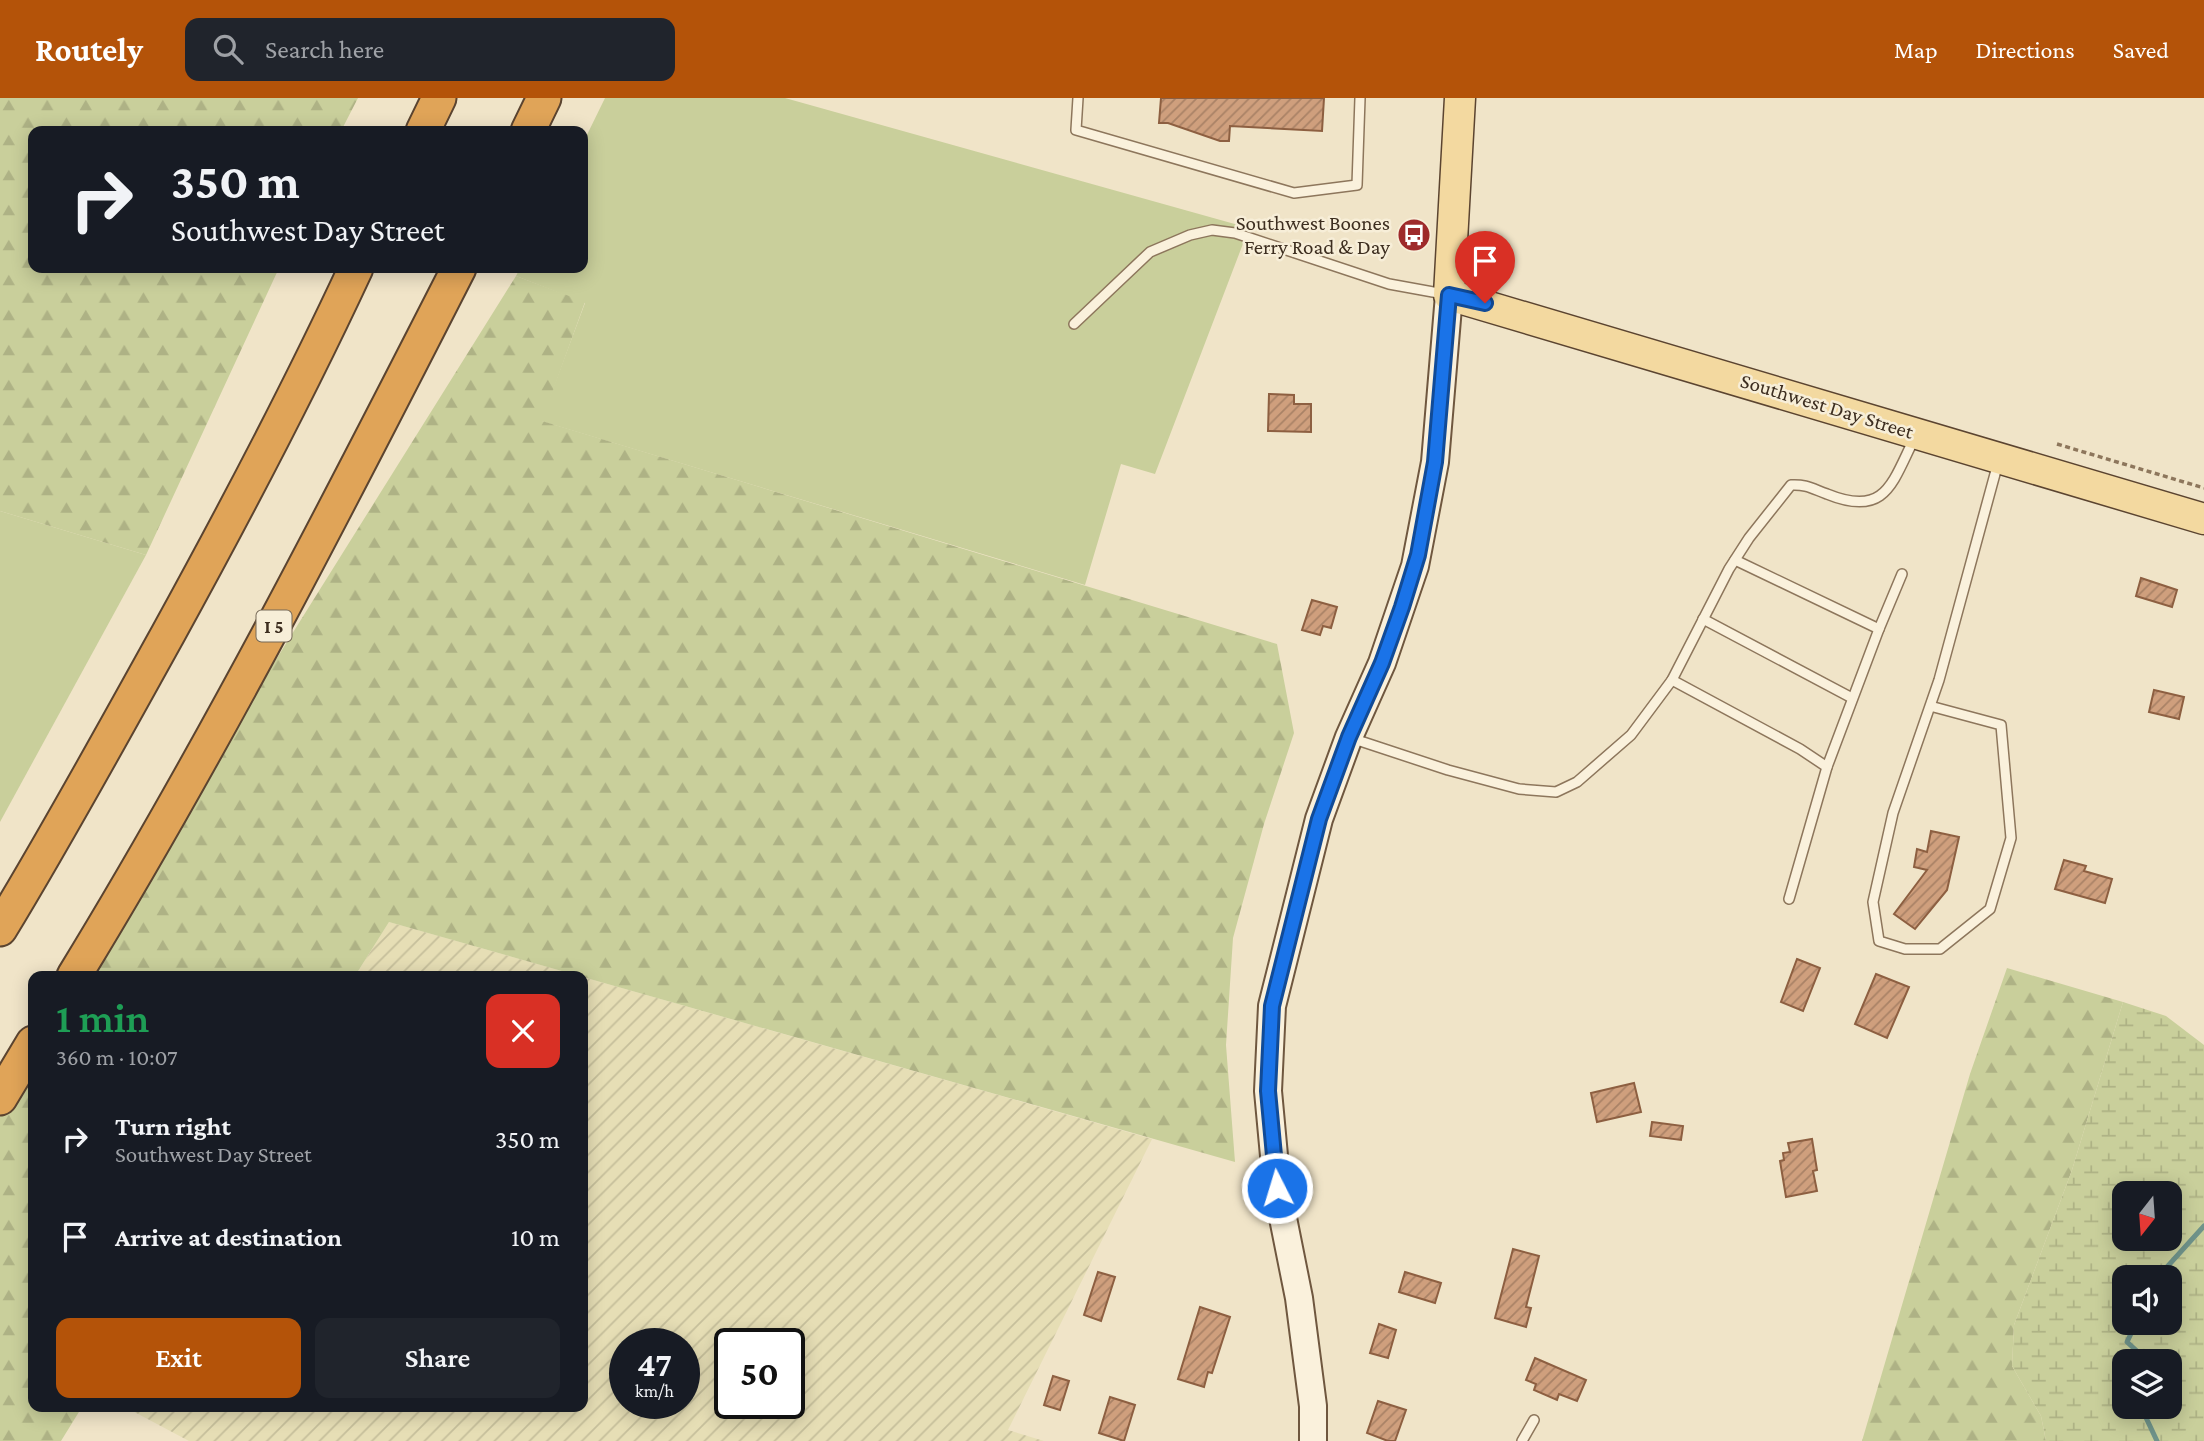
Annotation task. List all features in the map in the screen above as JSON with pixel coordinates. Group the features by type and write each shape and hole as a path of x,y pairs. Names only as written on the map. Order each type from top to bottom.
{"highway":[{"path":"415,126 425,98"},
{"path":"425,126 439,98"},
{"path":"530,126 544,98"},
{"path":"0,929 102,755 236,510 311,364 354,273"},
{"name":"I 5","path":"77,971 267,638 337,509 456,273"},
{"path":"0,1098 28,1051"}],"main road":[{"path":"1316,1439 1299,1298 1277,1188 1268,1091 1272,1006 1312,841 1349,737 1389,645 1418,555 1435,462 1449,295 1460,98"},
{"name":"Southwest Day Street","path":"1449,295 1485,303 2204,519"}],"lane":[{"path":"1078,98 1076,130 1294,193 1357,185 1360,98"},
{"path":"1074,324 1150,252 1190,235 1212,230 1235,233 1389,284 1449,295"},
{"path":"1349,737 1448,770 1519,789 1556,792 1577,782 1631,735 1672,680 1735,560 1791,485 1805,484 1856,504 1874,502 1885,492 1916,433"},
{"path":"1930,706 2001,725 2011,838 1990,909 1940,950 1905,949 1879,941 1873,902 1893,813 1930,706 2000,458"},
{"path":"1735,560 1879,629"},
{"path":"1789,899 1828,767 1852,698 1902,574"},
{"path":"1703,619 1852,698"},
{"path":"1672,680 1828,767"},
{"path":"1522,1441 1534,1420"}],"path":[{"path":"2057,444 2204,488"}],"shaded area":[{"path":"389,922 562,971 358,971"},
{"path":"588,978 1152,1139 1008,1430 1044,1441 189,1441 134,1412 588,1412"}],"green space":[{"path":"0,98 358,98 344,126 28,126 28,273 277,273 146,555 0,511"},
{"path":"605,98 785,98 1249,228 1155,474 1121,464 1085,585 541,421 585,303 516,276 518,273 588,273 588,133"},
{"path":"516,276 585,302 542,421 1277,644 1294,733 1264,824 1233,938 1226,1045 1235,1162 588,978 588,971 562,971 389,922 358,971 81,971"},
{"path":"0,511 146,555 0,822"},
{"path":"2007,968 2123,1002 2072,1170 2014,1325 2012,1366 2041,1416 2046,1441 1862,1441 1970,1074"},
{"path":"2123,1002 2166,1016 2204,1045 2204,1441 2046,1441 2041,1416 2012,1366 2014,1325 2072,1170"},
{"path":"28,1057 28,1412 79,1412 61,1441 0,1441 0,1102"}],"building":[{"path":"1161,98 1324,98 1322,131 1230,126 1229,141 1220,141 1168,123 1159,123"},
{"path":"1269,394 1294,395 1294,404 1311,404 1311,432 1268,431"},
{"path":"2141,578 2177,590 2172,607 2136,596"},
{"path":"1312,600 1337,607 1331,628 1323,626 1320,635 1302,630"},
{"path":"2154,690 2184,697 2179,719 2149,712"},
{"path":"1931,831 1959,837 1947,890 1915,929 1894,914 1927,870 1914,867 1917,849 1927,852"},
{"path":"2064,860 2086,866 2084,871 2112,879 2105,903 2055,889"},
{"path":"1797,959 1820,968 1803,1011 1781,1002"},
{"path":"1876,974 1909,987 1887,1038 1855,1024"},
{"path":"1634,1083 1641,1112 1597,1122 1591,1093"},
{"path":"1652,1122 1683,1126 1681,1140 1650,1136"},
{"path":"1812,1139 1817,1191 1786,1197 1780,1161 1784,1160 1783,1153 1790,1152 1788,1143"},
{"path":"1513,1249 1539,1256 1526,1307 1531,1308 1526,1327 1495,1318"},
{"path":"1098,1272 1115,1277 1101,1321 1084,1315"},
{"path":"1405,1272 1441,1283 1435,1303 1399,1292"},
{"path":"1200,1307 1230,1317 1212,1373 1208,1372 1204,1387 1178,1379"},
{"path":"1379,1324 1396,1330 1388,1358 1370,1353"},
{"path":"1535,1358 1586,1380 1577,1401 1559,1394 1557,1400 1534,1390 1536,1384 1526,1380"},
{"path":"1053,1376 1069,1381 1060,1410 1044,1405"},
{"path":"1110,1397 1135,1405 1124,1441 1099,1433"},
{"path":"1378,1401 1406,1410 1395,1441 1367,1433"}],"waterway":[{"path":"2169,1265 2204,1226"},
{"path":"2130,1335 2127,1342 2135,1349"},
{"path":"2147,1419 2157,1441"}],"place":[{"name":"Southwest Boones Ferry Road & Day","path":"1414,235"}],"route":[{"path":"1277,1188 1268,1091 1272,1006 1306,863 1327,794 1382,663 1418,555 1435,462 1449,295 1485,303"}]}
